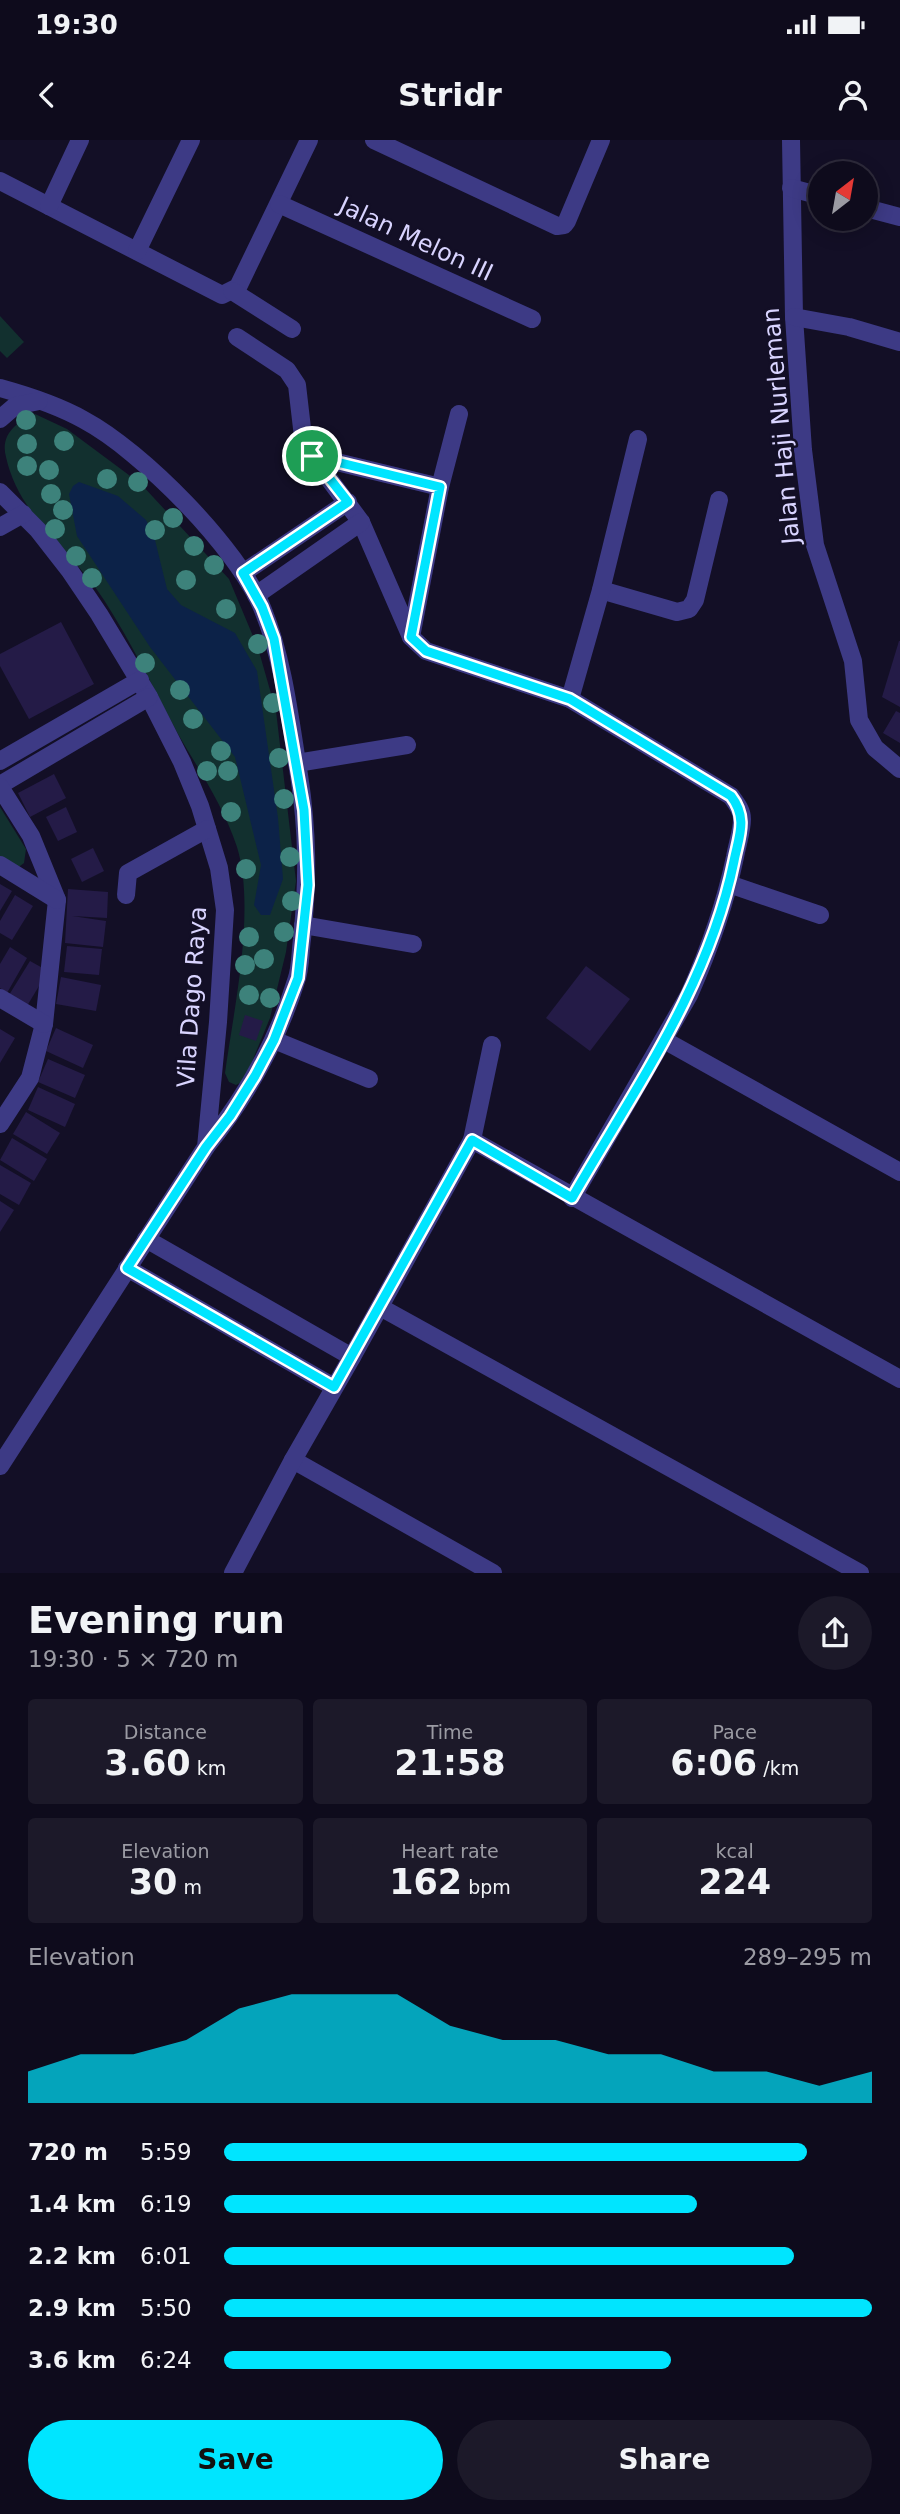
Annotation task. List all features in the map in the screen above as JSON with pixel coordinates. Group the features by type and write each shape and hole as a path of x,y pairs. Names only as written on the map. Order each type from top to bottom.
{"street":[{"path":"49,206 80,140"},
{"path":"137,251 191,140"},
{"path":"227,293 238,287 309,140"},
{"path":"374,140 558,226 567,221 601,140"},
{"name":"Jalan Haji Nurleman","path":"791,140 794,317 803,450 815,545 853,662 859,720 875,748 900,769"},
{"path":"0,181 137,251 227,293 292,329"},
{"path":"792,188 808,192"},
{"name":"Jalan Melon III","path":"279,204 532,319"},
{"path":"878,211 900,217"},
{"path":"794,317 849,327 900,342"},
{"path":"237,337 293,376 297,385 303,437 312,456 361,522 411,637 426,651 570,699 731,796 738,805 742,818 729,884 700,972 664,1040 572,1198"},
{"path":"0,388 42,400 86,420 156,476 217,537 256,595 274,639 304,810 308,885 298,978 274,1040 230,1116 206,1147"},
{"path":"0,419 15,406 42,400"},
{"path":"411,637 440,487 458,414"},
{"path":"570,699 601,590 638,439"},
{"path":"312,456 440,487"},
{"name":"Vila Dago Raya","path":"0,492 23,514 70,572 140,680 182,762 207,829 219,868 225,910 206,1147 0,1466"},
{"path":"601,590 677,612 690,609 695,600 719,499"},
{"path":"243,573 348,502"},
{"path":"0,527 23,514"},
{"path":"256,595 361,522"},
{"path":"0,761 140,680"},
{"path":"0,1124 30,1078 44,1024 57,900 31,836 0,786 149,697"},
{"path":"78,716 89,733"},
{"path":"297,764 407,745"},
{"path":"125,895 128,873 207,829"},
{"path":"0,865 57,900"},
{"path":"729,884 820,915"},
{"path":"303,925 413,944"},
{"path":"0,998 44,1024"},
{"path":"274,1040 369,1079"},
{"path":"664,1040 900,1172"},
{"path":"233,1573 472,1140 492,1045"},
{"path":"472,1140 900,1379"},
{"path":"146,1239 352,1357"},
{"path":"127,1268 334,1387"},
{"path":"380,1307 860,1573"},
{"path":"293,1460 493,1573"}],"green space":[{"path":"0,316 24,342 7,358 0,351"},
{"path":"35,414 67,429 141,484 229,579 258,648 276,711 296,881 286,952 270,1018 244,1081 236,1085 229,1082 225,1073 244,929 242,872 237,847 218,803 114,616 91,582 22,498 6,457 5,442 16,425"},
{"path":"0,807 26,849 24,863 16,869 0,859"}],"water":[{"path":"79,482 118,496 146,520 154,536 167,589 181,605 235,633 257,671 278,818 283,879 270,915 261,915 254,905 261,865 235,757 150,647 77,536 69,494"}],"building":[{"path":"61,622 94,684 29,719 0,666 0,654"},
{"path":"900,641 900,707 882,697"},
{"path":"896,711 900,713 900,743 883,733"},
{"path":"54,774 66,798 30,817 18,793"},
{"path":"66,807 77,832 58,841 46,817"},
{"path":"93,848 104,871 82,882 71,859"},
{"path":"0,884 12,891 0,911"},
{"path":"68,889 108,892 107,918 72,916 106,921 103,947 65,943"},
{"path":"15,895 33,906 12,940 0,933 0,921"},
{"path":"67,946 102,949 99,975 64,972"},
{"path":"10,947 27,958 7,993 0,988 0,964"},
{"path":"30,961 48,971 27,1006 9,995"},
{"path":"586,966 630,999 590,1051 546,1018"},
{"path":"61,977 101,985 96,1011 56,1004"},
{"path":"245,1015 263,1021 256,1041 239,1035"},
{"path":"56,1028 93,1045 83,1068 46,1051"},
{"path":"0,1029 15,1038 0,1063"},
{"path":"48,1059 85,1075 75,1098 38,1082"},
{"path":"38,1087 75,1104 65,1127 28,1110"},
{"path":"26,1112 60,1133 47,1154 13,1134"},
{"path":"12,1138 47,1159 34,1181 0,1160"},
{"path":"0,1165 31,1183 19,1205 0,1194"},
{"path":"0,1201 14,1210 0,1232"}],"route":[{"path":"312,456 440,487 411,637 417,645 426,651 570,699 731,796 738,805 742,818 729,884 711,944 689,995 572,1198 472,1140 334,1387 127,1268 255,1076 274,1040 298,978 308,885 304,810 274,639 262,607 243,573 348,502 312,456"}]}
